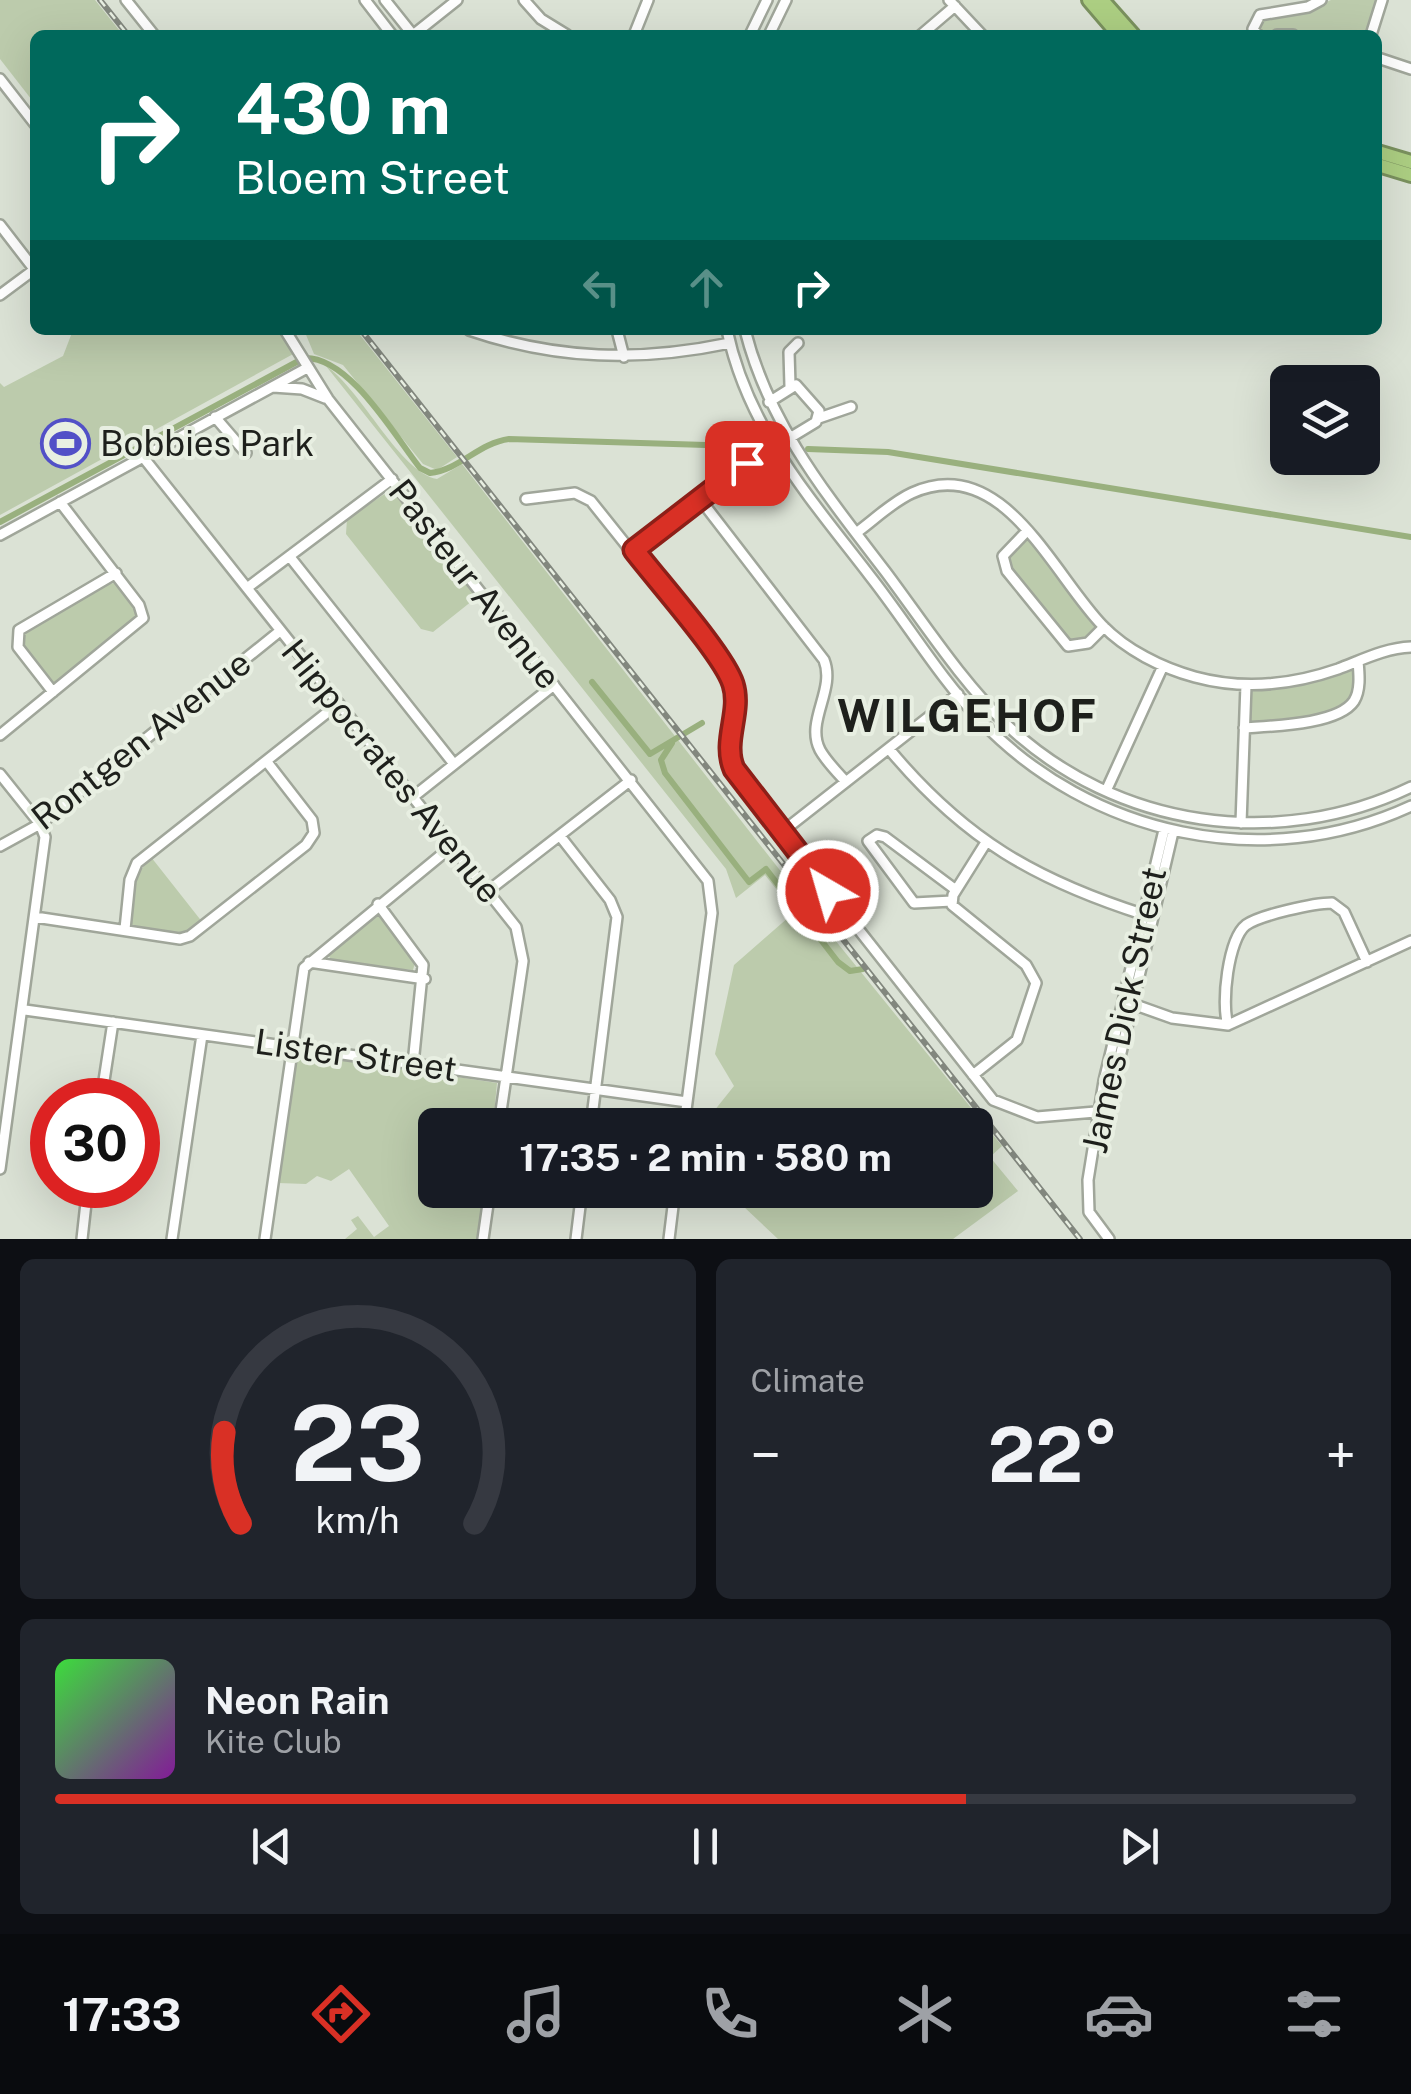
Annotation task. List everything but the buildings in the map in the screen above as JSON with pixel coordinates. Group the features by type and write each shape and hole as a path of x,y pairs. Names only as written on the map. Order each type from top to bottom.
{"highway":[{"path":"1089,0 1115,30"},
{"path":"1102,0 1129,30"},
{"path":"1382,153 1411,162"},
{"path":"1382,166 1411,175"}],"street":[{"path":"126,0 150,30"},
{"path":"365,0 388,30"},
{"path":"385,0 406,30"},
{"path":"412,30 457,0"},
{"path":"524,0 542,20 559,30"},
{"path":"636,30 648,0"},
{"path":"752,30 767,0"},
{"path":"771,30 786,0"},
{"path":"1254,30 1260,15 1308,7 1321,0"},
{"path":"1373,30 1382,0"},
{"path":"927,30 952,3 977,30"},
{"path":"1382,59 1411,69"},
{"path":"0,79 30,118"},
{"path":"0,224 30,263"},
{"path":"0,295 30,273"},
{"name":"Pasteur Avenue","path":"288,335 328,399 704,874 711,890 686,1108"},
{"path":"488,335 564,355 624,357 672,355 728,336 771,446 955,690 1019,755 1089,801 1152,827 1229,840 1322,835 1411,806"},
{"path":"618,335 624,357"},
{"path":"747,335 768,402 789,441 965,676 1035,748 1105,791 1156,810 1236,823 1344,813 1411,787"},
{"path":"790,386 789,352 798,343"},
{"path":"733,356 750,349"},
{"path":"0,535 306,367"},
{"path":"268,388 290,386 328,399"},
{"path":"768,402 790,386"},
{"path":"790,386 805,392 819,411 819,418"},
{"path":"771,446 789,441 819,418 851,407"},
{"path":"215,417 246,453"},
{"path":"634,550 771,446 782,428"},
{"name":"Hippocrates Avenue","path":"143,457 516,928 524,948 500,1108"},
{"path":"247,588 392,479"},
{"path":"851,551 859,538 903,498 943,484 990,495 1027,530 1104,627 1163,666 1192,676 1246,685 1307,679 1411,647"},
{"path":"378,489 401,490"},
{"path":"526,498 566,494 585,497 634,550 730,675 736,706 731,761 782,832 993,1100 1028,1115 1103,1110"},
{"path":"700,500 824,660 828,678 816,738 820,750 846,782"},
{"path":"0,735 141,622 142,611 60,502"},
{"path":"836,534 848,524"},
{"path":"1027,530 1003,556 1014,581 1068,646 1088,644 1104,627"},
{"path":"290,557 454,764"},
{"path":"53,692 18,647 19,630 116,573"},
{"name":"Rontgen Avenue","path":"0,846 40,824 280,631"},
{"path":"1244,728 1313,720 1347,707 1356,696 1358,661"},
{"path":"1089,801 1105,791 1163,666"},
{"path":"782,832 889,748 955,690 965,676"},
{"path":"413,797 554,685"},
{"path":"1229,840 1236,823 1246,685"},
{"path":"967,705 980,694"},
{"path":"125,929 130,880 137,864 338,704"},
{"path":"889,748 928,794 985,844 1063,886 1147,916"},
{"path":"36,917 180,939 190,936 306,845 314,833 312,820 267,762"},
{"path":"0,774 40,824 45,838 25,1010 0,1169"},
{"path":"488,891 631,780"},
{"path":"1105,791 1109,811"},
{"path":"1152,827 1156,810"},
{"name":"James Dick Street","path":"1108,1239 1090,1212 1088,1191 1147,916 1174,832 1186,817"},
{"path":"1250,840 1252,824"},
{"path":"560,836 610,900 616,917 593,1108"},
{"path":"952,901 914,903 869,848 868,841 876,836 885,838 956,890"},
{"path":"952,901 985,844"},
{"path":"265,1239 301,977 308,962 452,847"},
{"path":"952,901 961,916 1026,965 1036,983 1017,1040 973,1074"},
{"path":"1228,1025 1228,974 1238,935 1250,923 1332,903 1344,912 1367,962"},
{"path":"378,904 421,959 424,979 413,1064"},
{"path":"1128,1001 1172,1018 1228,1025 1411,941"},
{"path":"308,962 424,979"},
{"name":"Lister Street","path":"25,1010 293,1044 687,1102"},
{"path":"104,1078 113,1022"},
{"path":"172,1239 202,1035"},
{"path":"82,1239 85,1208"},
{"path":"483,1239 487,1208"},
{"path":"576,1239 580,1208"},
{"path":"668,1239 672,1208"}],"green space":[{"path":"0,0 95,0 119,30 30,30 30,98 0,59"},
{"path":"1331,0 1380,0 1372,30 1257,30 1260,19 1308,10"},
{"name":"Bobbies Park","path":"71,335 286,335 295,353 0,515 0,383 4,387 63,356"},
{"path":"306,335 360,335 457,457 437,470 423,464 343,365 314,354"},
{"path":"326,366 353,393 395,447 423,473 437,479 462,464 804,901 793,910 765,875 736,898 726,869"},
{"path":"389,491 399,495 473,587 472,601 433,632 421,629 346,534 347,519"},
{"path":"1028,539 1099,624 1087,643 1068,643 1008,564 1006,557"},
{"path":"114,583 140,617 56,685 49,683 20,645 22,631"},
{"path":"1352,667 1357,674 1353,701 1328,714 1251,724 1251,689 1304,683"},
{"path":"151,857 203,923 187,932 168,935 131,926 134,879"},
{"path":"805,903 971,1108 716,1108 734,1086 715,1054 734,965"},
{"path":"377,914 416,959 413,970 333,963 327,953 369,915"},
{"path":"306,1054 497,1083 495,1108 418,1108 418,1208 482,1208 478,1239 345,1239 357,1229 351,1220 358,1216 374,1237 389,1226 349,1169 331,1181 317,1176 306,1184 278,1183 294,1063"},
{"path":"993,1135 1002,1146 993,1154"},
{"path":"993,1161 1018,1191 953,1239 778,1239 745,1208 993,1208"}],"waterway":[{"path":"0,522 304,358 321,361 354,383 420,468 430,473 509,439 739,446"},
{"path":"808,449 888,452 1411,537"},
{"path":"592,682 650,754 702,723"},
{"path":"672,743 661,760 665,773 749,882 766,869 838,962 850,971 863,969"}],"railway":[{"path":"100,0 124,30"},
{"path":"365,335 1080,1239"}],"place":[{"name":"Bobbies Park","path":"65,443"}],"district":[{"name":"WILGEHOF","path":"968,715"}],"route":[{"path":"747,463 634,550 724,665 734,686 736,706 730,754 734,769 828,891"}]}
